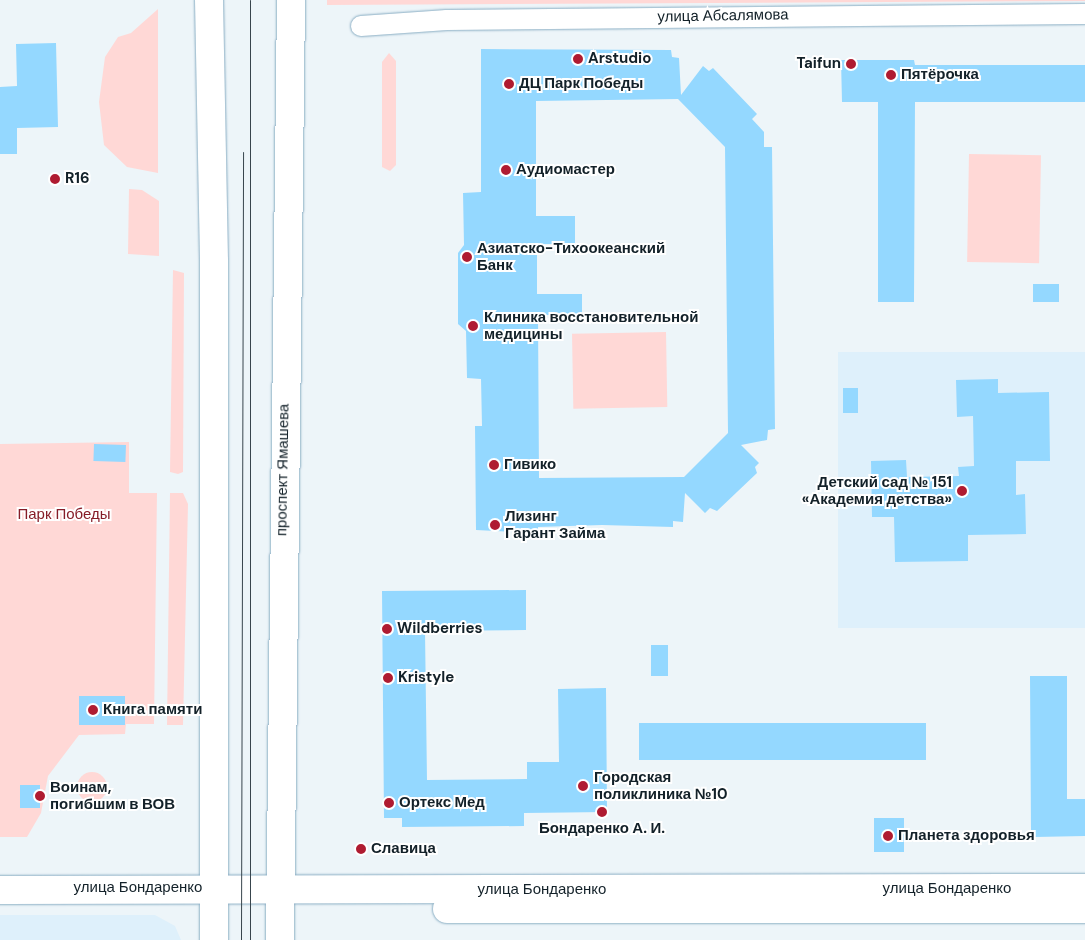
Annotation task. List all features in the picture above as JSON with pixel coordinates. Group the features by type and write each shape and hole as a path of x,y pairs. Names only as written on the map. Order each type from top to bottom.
{"street":[{"path":"209,0 214,262 214,940"},
{"name":"проспект Ямашева","path":"280,940 291,0"},
{"name":"улица Абсалямова","path":"361,26 447,20 1085,14"},
{"name":"улица Бондаренко","path":"280,898 1085,888"},
{"name":"улица Бондаренко","path":"0,890 215,897 1085,909"},
{"name":"улица Бондаренко","path":"0,901 215,897"}],"shaded area":[{"name":"Детский сад № 151 «Академия детства»","path":"838,352 1085,352 1085,628 838,628"},
{"path":"0,915 155,915 175,926 181,940 0,940"}],"green space":[{"path":"327,0 1085,0 1085,1 327,5"},
{"path":"158,9 158,173 127,167 104,145 99,102 105,57 118,37 131,33"},
{"path":"389,53 396,61 396,165 390,171 382,167 382,62"},
{"path":"969,154 1041,155 1039,263 967,262"},
{"path":"129,189 142,190 159,201 159,256 128,254"},
{"path":"173,270 184,273 183,472 178,474 170,472"},
{"path":"666,332 667,407 573,409 572,334"},
{"name":"Парк Победы","path":"129,442 129,493 157,493 154,724 126,724 125,734 79,735 48,776 41,813 27,837 0,837 0,444"},
{"path":"170,493 183,493 188,504 183,725 167,725"},
{"path":"92,772 103,776 107,787 103,798 92,802 81,798 77,787 81,776"}],"building":[{"path":"56,43 58,127 17,128 17,154 0,154 0,87 17,86 16,44"},
{"path":"481,49 671,50 672,57 679,58 681,95 703,66 709,71 713,68 757,114 752,119 764,132 764,147 772,147 775,429 768,430 767,440 741,445 759,463 755,467 757,473 717,511 710,508 705,513 685,493 683,522 673,521 673,527 602,525 538,527 538,533 476,530 475,426 482,426 481,379 467,378 466,331 458,324 458,253 464,245 463,193 481,192","holes":["678,99 725,147 728,433 684,477 539,478 538,315 582,315 582,294 537,294 537,244 575,244 575,216 536,216 536,101"]},
{"path":"841,60 914,60 915,65 1085,65 1085,102 915,102 914,302 878,302 878,102 842,102"},
{"path":"1033,284 1059,284 1059,302 1033,302"},
{"path":"998,379 998,393 1049,392 1050,461 1016,461 1016,495 1025,494 1026,534 968,535 968,561 895,562 894,517 872,517 871,461 906,460 907,477 959,476 958,467 974,466 973,416 957,417 956,380"},
{"path":"843,388 858,388 858,413 843,413"},
{"path":"94,444 126,445 125,462 93,461"},
{"path":"526,590 526,630 425,631 427,780 527,779 527,762 559,762 558,689 606,688 607,812 524,813 524,826 402,827 402,818 384,818 382,591"},
{"path":"651,645 668,645 668,676 651,676"},
{"path":"1030,676 1067,676 1067,799 1085,799 1085,836 1035,837 1031,831"},
{"path":"79,696 125,696 125,725 79,725"},
{"path":"639,723 926,723 926,760 639,760"},
{"path":"20,785 40,785 40,808 20,808"},
{"path":"874,818 904,818 904,852 874,852"}],"tram line":[{"path":"250,0 250,940"},
{"path":"241,940 243,152"}],"place":[{"name":"Arstudio","path":"578,59"},
{"name":"Taifun","path":"851,64"},
{"name":"Пятёрочка","path":"891,75"},
{"name":"ДЦ Парк Победы","path":"509,84"},
{"name":"Аудиомастер","path":"506,170"},
{"name":"R16","path":"55,179"},
{"name":"Азиатско-Тихоокеанский Банк","path":"467,257"},
{"name":"Клиника восстановительной медицины","path":"473,326"},
{"name":"Гивико","path":"494,465"},
{"name":"Детский сад № 151 «Академия детства»","path":"962,491"},
{"name":"Лизинг Гарант Займа","path":"495,525"},
{"name":"Wildberries","path":"387,629"},
{"name":"Kristyle","path":"388,678"},
{"name":"Книга памяти","path":"93,710"},
{"name":"Городская поликлиника №10","path":"583,786"},
{"name":"Воинам, погибшим в ВОВ","path":"40,796"},
{"name":"Ортекс Мед","path":"389,803"},
{"name":"Бондаренко А. И.","path":"602,812"},
{"name":"Планета здоровья","path":"888,836"},
{"name":"Славица","path":"361,849"}]}
